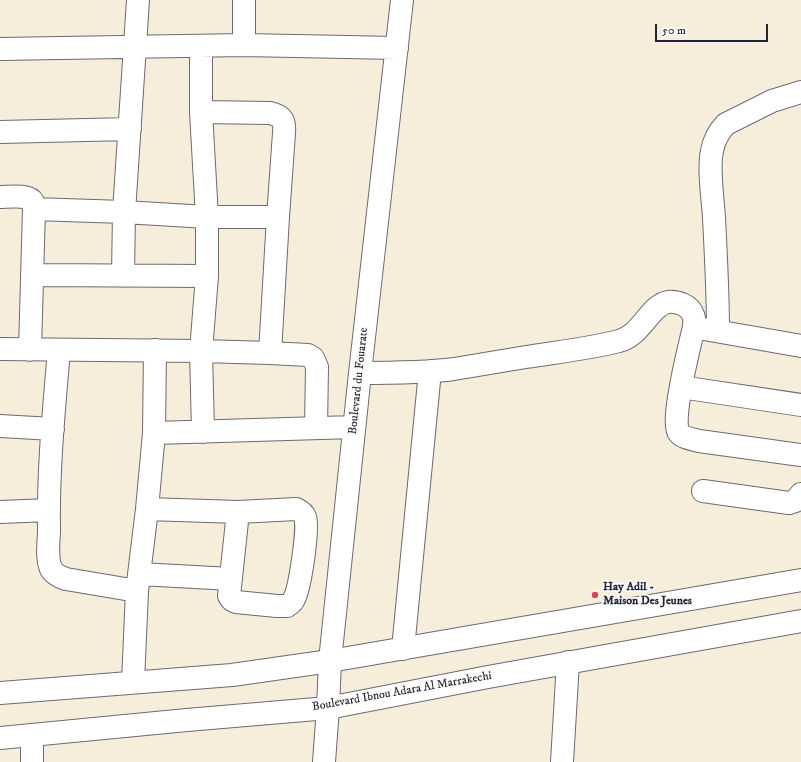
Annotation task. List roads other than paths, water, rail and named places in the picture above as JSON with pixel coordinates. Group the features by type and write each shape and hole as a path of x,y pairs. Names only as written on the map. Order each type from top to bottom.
{"street":[{"path":"123,276 124,212 138,0"},
{"path":"244,0 244,45"},
{"name":"Boulevard du Fouarate","path":"324,762 330,662 354,427 398,48 402,0"},
{"path":"0,49 135,48 244,45 398,48"},
{"path":"201,46 201,112 207,217 206,276 201,351 203,432"},
{"path":"718,331 718,278 711,176 711,152 720,130 726,124 772,101 801,92"},
{"path":"201,112 270,113 277,115 282,119 284,124 270,352"},
{"path":"0,132 130,129"},
{"path":"0,197 18,196 33,202 30,350"},
{"path":"34,209 207,217 278,217"},
{"path":"32,275 206,276"},
{"path":"360,373 453,369 577,350 621,341 635,333 649,315 658,307 667,302 681,303 694,315 694,327 678,404 676,426 679,434 699,441 801,455"},
{"path":"694,327 801,346"},
{"path":"0,349 270,352 308,355 313,358 316,363 316,428"},
{"path":"59,350 49,510 49,559 51,570 57,575 78,582 231,579"},
{"path":"133,682 138,582 154,433 155,350"},
{"path":"403,649 430,371"},
{"path":"681,387 801,405"},
{"path":"0,426 53,429"},
{"path":"154,433 354,427"},
{"path":"703,491 789,503 795,501 801,494"},
{"path":"147,509 238,512 296,509 301,511 305,517 307,529 302,570 295,599 287,606 236,602 229,596 238,512"},
{"path":"0,512 49,510"},
{"path":"0,693 232,675 330,662 801,580"},
{"name":"Boulevard Ibnou Adara Al Marrakechi","path":"0,738 328,708 568,662 801,621"},
{"path":"562,762 568,662"},
{"path":"32,735 32,762"}],"place":[{"name":"Hay Adil - Maison Des Jeunes","path":"595,595"}]}
